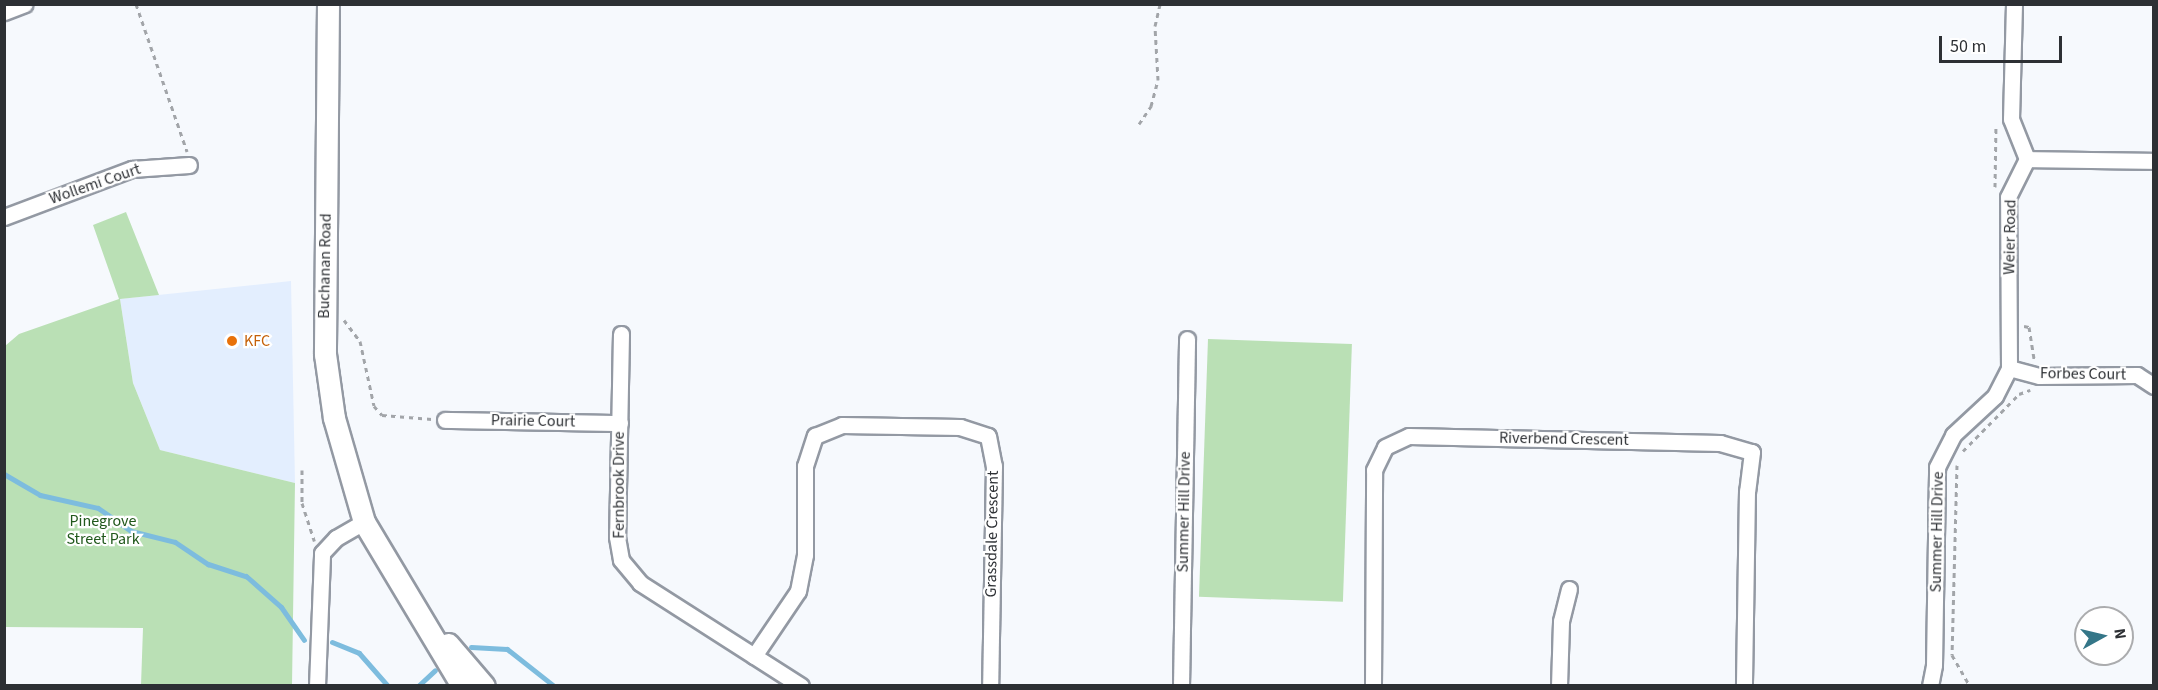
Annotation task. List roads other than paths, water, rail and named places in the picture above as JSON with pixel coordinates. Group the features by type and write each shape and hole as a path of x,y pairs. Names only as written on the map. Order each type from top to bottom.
{"main road":[{"name":"Buchanan Road","path":"328,4 325,354 334,418 364,522 393,576 462,686"},
{"name":"Buchanan Road","path":"393,576 484,686"}],"street":[{"path":"4,12 25,4"},
{"path":"2014,4 2011,118 2026,159 2154,161"},
{"name":"Weier Road","path":"2009,368 2008,197 2026,159"},
{"name":"Wollemi Court","path":"4,217 132,169 189,165"},
{"name":"Fernbrook Drive","path":"621,334 617,537 621,560 640,583 801,686"},
{"name":"Summer Hill Drive","path":"1180,686 1187,339"},
{"name":"Forbes Court","path":"2009,368 2032,374 2137,375 2154,386"},
{"name":"Summer Hill Drive","path":"1930,686 1934,665 1937,467 1953,435 1995,396 2009,368"},
{"name":"Prairie Court","path":"445,420 620,423"},
{"name":"Grassdale Crescent","path":"754,656 798,591 805,555 806,466 815,436 842,425 960,427 988,436 994,466 990,686"},
{"name":"Riverbend Crescent","path":"1372,686 1374,470 1385,447 1409,435 1720,443 1752,452 1747,491 1744,686"},
{"path":"317,686 322,552 336,538 364,522"},
{"path":"1559,686 1561,621 1569,589"}],"waterway":[{"path":"4,474 40,495 98,508 131,531 175,542 208,564 246,576 281,607 304,640"},
{"path":"332,642 359,653 388,686"},
{"path":"471,647 507,649 554,686"},
{"path":"418,686 435,670"}],"place":[{"name":"KFC","path":"232,341"}],"park label":[{"name":"Pinegrove Street Park","path":"103,530"}]}
